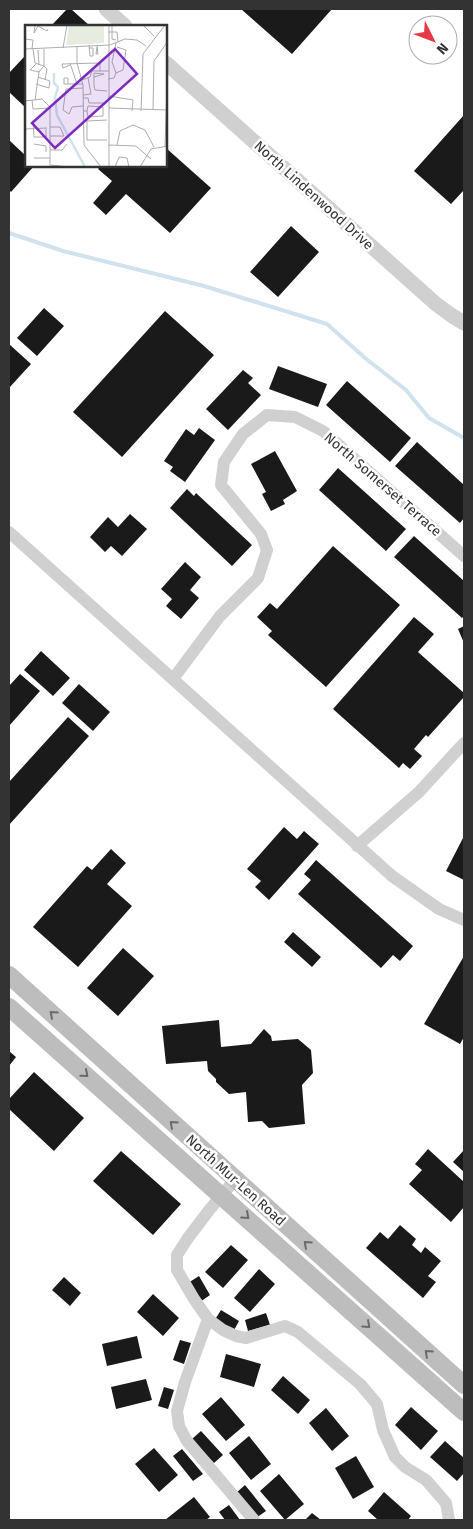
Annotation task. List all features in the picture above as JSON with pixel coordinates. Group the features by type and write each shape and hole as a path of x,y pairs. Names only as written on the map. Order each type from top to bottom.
{"main road":[{"name":"North Mur-Len Road","path":"9,975 464,1385"},
{"name":"North Mur-Len Road","path":"9,1007 464,1412"}],"street":[{"path":"106,9 125,25"},
{"name":"North Lindenwood Drive","path":"168,64 436,304 451,316 464,323"},
{"name":"North Somerset Terrace","path":"173,679 220,616 258,578 267,550 261,534 221,485 224,462 243,434 267,415 295,417 323,431 464,556"},
{"path":"9,532 392,876 417,896 438,909 464,920"},
{"path":"358,846 419,792 464,743"},
{"path":"235,1180 188,1238 177,1255 177,1270 194,1299 208,1319 223,1330 236,1336 246,1338 285,1326 298,1332 360,1384 377,1404 383,1430 395,1457 405,1467 426,1480 446,1503 450,1520"},
{"path":"208,1319 185,1382 177,1411 179,1426 187,1441 254,1520"}],"building":[{"path":"67,9 71,9 89,25 52,25"},
{"path":"241,9 332,9 292,54"},
{"path":"25,58 25,107 9,92 9,73"},
{"path":"464,115 464,190 451,204 414,171"},
{"path":"9,140 25,155 25,168 32,168 11,192 9,190"},
{"path":"168,150 211,188 170,233 126,194 106,215 93,203 112,181 98,169 168,168"},
{"path":"291,226 319,252 278,297 250,272"},
{"path":"44,308 64,326 37,356 17,338"},
{"path":"165,311 214,355 122,457 73,412"},
{"path":"9,344 31,364 9,388"},
{"path":"278,366 327,384 318,407 269,389"},
{"path":"243,370 253,378 248,383 261,395 228,430 206,409"},
{"path":"347,381 411,438 390,462 326,405"},
{"path":"199,428 215,440 185,482 170,471 173,467 164,461 186,429 194,435"},
{"path":"417,442 464,485 464,518 460,523 395,466"},
{"path":"275,451 297,491 283,500 285,504 271,511 262,494 266,492 251,464"},
{"path":"338,468 406,529 386,551 319,490"},
{"path":"187,489 194,496 196,493 252,545 232,566 170,508"},
{"path":"130,514 147,529 122,556 111,546 105,552 90,537 108,517 118,527"},
{"path":"414,536 464,581 464,616 462,618 394,557"},
{"path":"333,546 400,605 326,687 268,635 272,631 257,617 270,603 277,609"},
{"path":"185,562 201,577 190,590 199,598 181,619 166,606 172,599 161,589"},
{"path":"414,617 434,634 418,652 464,693 464,697 428,737 426,735 414,749 422,756 410,769 403,763 399,768 333,709"},
{"path":"464,626 464,643 458,629"},
{"path":"41,651 70,678 53,696 24,670"},
{"path":"20,674 40,691 9,726 9,686"},
{"path":"79,684 110,712 93,731 62,703"},
{"path":"68,717 89,736 9,825 9,782"},
{"path":"284,827 297,839 304,831 319,844 269,900 255,887 261,881 247,869"},
{"path":"464,838 464,880 446,871"},
{"path":"111,849 126,863 107,884 132,906 78,967 33,927 87,866 92,870"},
{"path":"316,860 413,946 400,961 393,955 381,968 298,894 311,880 304,874"},
{"path":"293,932 321,957 312,967 284,942"},
{"path":"123,948 154,976 118,1016 87,988"},
{"path":"464,956 464,1037 460,1044 424,1024"},
{"path":"219,1020 221,1047 251,1044 264,1029 271,1036 272,1041 298,1039 311,1050 313,1073 302,1085 305,1124 269,1128 262,1121 248,1122 246,1092 229,1094 216,1082 216,1079 208,1071 207,1061 166,1064 162,1026"},
{"path":"9,1051 16,1057 9,1066"},
{"path":"34,1072 84,1118 54,1151 9,1109 9,1099"},
{"path":"428,1149 464,1182 464,1207 451,1222 409,1184 422,1170 415,1164"},
{"path":"464,1150 464,1172 453,1162"},
{"path":"121,1151 181,1204 153,1235 93,1181"},
{"path":"400,1225 416,1239 412,1245 421,1253 425,1247 441,1261 428,1276 436,1282 423,1298 366,1248 380,1232 388,1239"},
{"path":"231,1245 248,1260 223,1288 205,1272"},
{"path":"259,1269 275,1284 250,1312 234,1298"},
{"path":"199,1276 210,1295 200,1302 188,1283"},
{"path":"64,1277 81,1293 70,1306 52,1290"},
{"path":"153,1294 179,1318 163,1336 137,1312"},
{"path":"221,1310 239,1321 233,1332 214,1321"},
{"path":"266,1313 270,1325 248,1331 245,1320"},
{"path":"137,1336 142,1358 107,1366 102,1344"},
{"path":"180,1340 191,1343 184,1364 173,1360"},
{"path":"226,1354 261,1364 254,1387 220,1377"},
{"path":"283,1376 310,1400 298,1414 271,1390"},
{"path":"146,1379 152,1400 116,1409 111,1387"},
{"path":"164,1387 174,1390 168,1409 158,1406"},
{"path":"221,1397 245,1425 226,1441 202,1414"},
{"path":"411,1407 438,1431 421,1450 395,1425"},
{"path":"326,1408 349,1436 332,1451 309,1423"},
{"path":"201,1431 223,1455 214,1463 192,1439"},
{"path":"249,1436 271,1464 251,1480 229,1453"},
{"path":"445,1441 464,1458 464,1473 457,1481 430,1457"},
{"path":"154,1448 178,1475 159,1492 135,1464"},
{"path":"182,1449 203,1474 193,1481 173,1456"},
{"path":"356,1456 374,1487 353,1499 335,1468"},
{"path":"279,1474 304,1504 285,1520 260,1491"},
{"path":"245,1485 266,1511 256,1518 236,1493"},
{"path":"384,1492 411,1516 408,1520 378,1520 368,1511"},
{"path":"194,1497 210,1517 206,1520 165,1520"},
{"path":"229,1505 240,1520 225,1520 219,1512"},
{"path":"312,1513 321,1520 305,1520"}],"waterway":[{"path":"9,233 63,251 204,286 327,324 365,358 406,390 429,418 464,438"}]}
